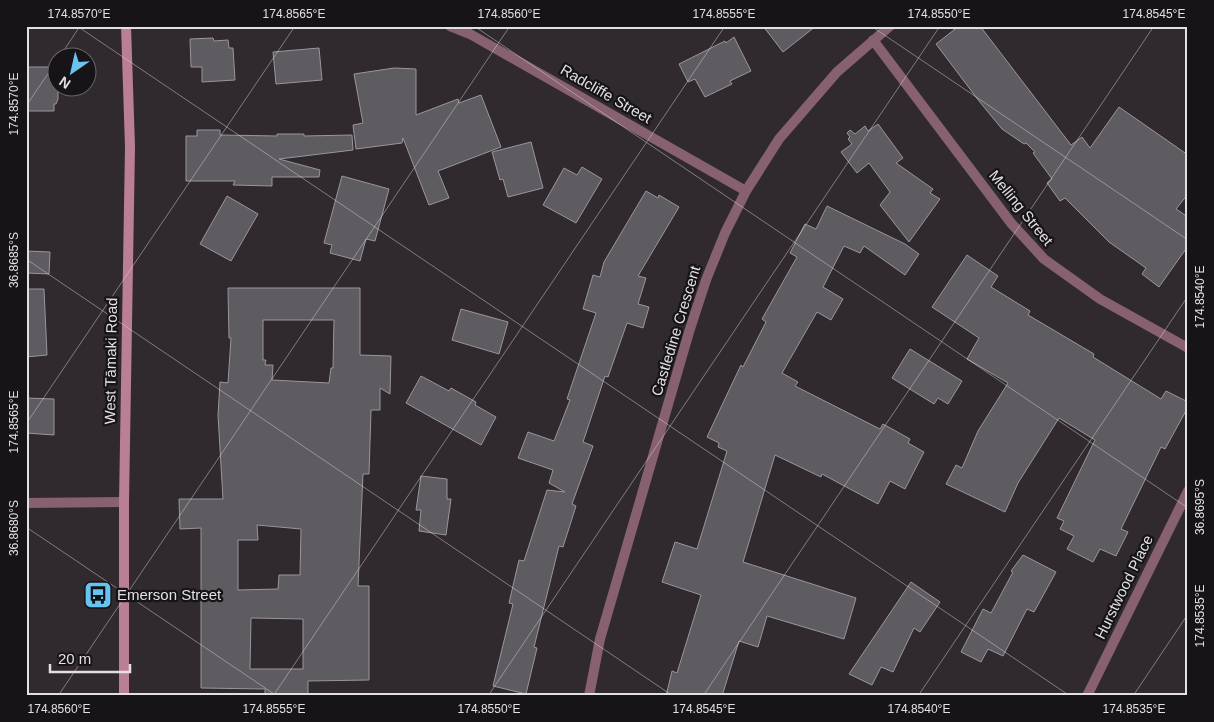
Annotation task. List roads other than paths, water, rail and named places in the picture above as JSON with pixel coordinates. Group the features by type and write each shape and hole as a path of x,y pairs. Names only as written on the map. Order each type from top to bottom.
{"main road":[{"name":"West Tāmaki Road","path":"124,696 124,502 130,147 126,26"}],"street":[{"name":"Radcliffe Street","path":"450,26 479,39 746,191"},
{"name":"Castledine Crescent","path":"589,696 600,639 690,332 706,280 725,234 746,191 780,139 837,72 890,26"},
{"name":"Melling Street","path":"873,40 1011,223 1044,259 1100,299 1188,348"},
{"name":"Hurstwood Place","path":"1087,696 1188,491"},
{"path":"26,503 124,502"}],"place":[{"name":"Emerson Street","path":"98,595"}]}
